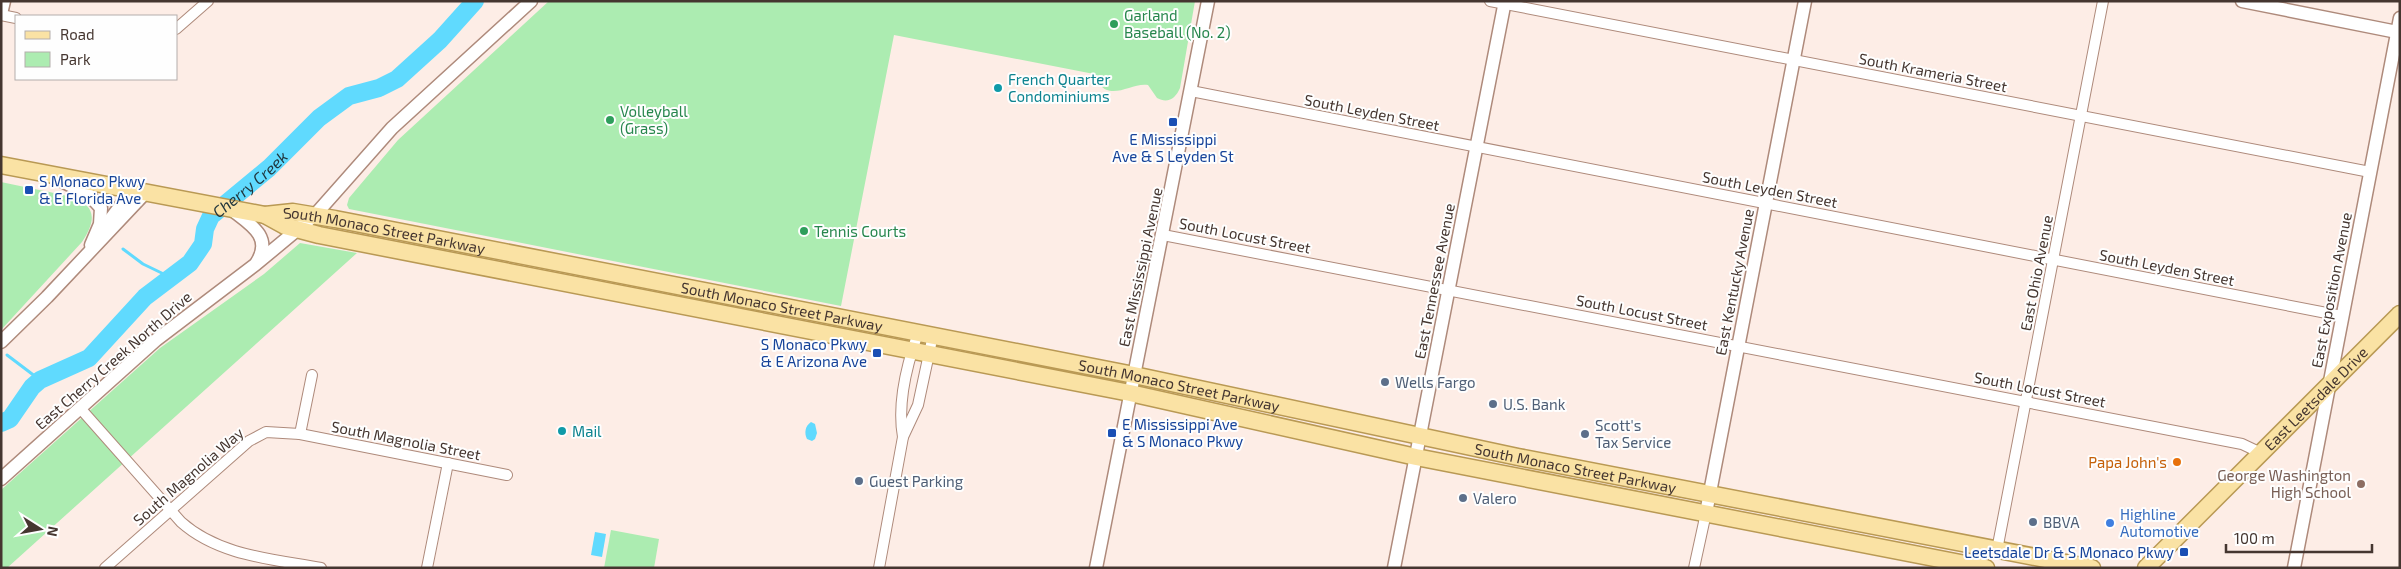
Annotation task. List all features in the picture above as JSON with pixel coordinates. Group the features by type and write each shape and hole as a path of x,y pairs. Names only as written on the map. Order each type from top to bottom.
{"main road":[{"name":"South Monaco Street Parkway","path":"1,165 228,208 260,221 297,230 1130,393 1416,457 1986,568"},
{"name":"South Monaco Street Parkway","path":"260,221 293,212 315,215 1134,375 1420,438 2092,568"},
{"name":"East Leetsdale Drive","path":"2146,568 2400,314"}],"street":[{"path":"4,1 1,14 15,18"},
{"path":"178,27 208,1"},
{"name":"East Cherry Creek North Drive","path":"1,479 173,326 256,264 315,215 392,128 531,1"},
{"name":"East Mississippi Avenue","path":"1096,568 1208,1"},
{"name":"South Krameria Street","path":"1490,1 2370,172"},
{"name":"East Kentucky Avenue","path":"1694,568 1805,1"},
{"name":"East Ohio Avenue","path":"1997,550 2103,1"},
{"path":"2242,1 2397,32"},
{"name":"East Tennessee Avenue","path":"1394,568 1505,3"},
{"name":"East Exposition Avenue","path":"2294,568 2400,18"},
{"name":"South Leyden Street","path":"1191,91 2342,316"},
{"path":"44,173 86,193 101,208 99,229 82,260"},
{"path":"5,339 82,260 139,190"},
{"path":"256,264 261,256 263,242 260,221"},
{"name":"South Locust Street","path":"1163,235 2242,444 2261,453"},
{"path":"904,437 901,409 912,350 926,334"},
{"path":"878,568 904,437 916,412 928,354 926,334"},
{"path":"300,434 312,375"},
{"path":"80,408 171,512 192,532 216,546 321,568"},
{"name":"South Magnolia Way","path":"105,568 171,512 249,441 261,434 272,432 300,434"},
{"name":"South Magnolia Street","path":"300,434 507,475"},
{"path":"427,568 448,463"}],"green space":[{"path":"549,1 1195,1 1180,88 1174,97 1168,100 1157,98 1148,85 1111,91 1100,85 1094,74 894,35 841,306 349,209 347,205 349,198 398,140"},
{"path":"1,182 77,199 90,210 92,218 82,242 1,330"},
{"path":"300,243 357,253 7,568 1,568 1,490 160,348 264,274"},
{"path":"611,530 659,539 654,568 604,568"}],"water":[{"path":"811,422 815,424 817,433 812,441 807,439 805,432"},
{"path":"595,532 606,534 602,557 591,555"}],"waterway":[{"name":"Cherry Creek","path":"1,423 10,419 32,387 40,380 89,358 145,297 190,263 203,244 205,229 211,216 269,168 319,118 349,96 379,88 397,79 440,40 475,1"},
{"path":"123,249 143,264 172,278"},
{"path":"7,355 40,380"}],"place":[{"name":"Garland Baseball (No. 2)","path":"1114,24"},
{"name":"French Quarter Condominiums","path":"998,88"},
{"name":"Volleyball (Grass)","path":"610,120"},
{"name":"E Mississippi Ave & S Leyden St","path":"1173,122"},
{"name":"S Monaco Pkwy & E Florida Ave","path":"29,190"},
{"name":"Tennis Courts","path":"804,231"},
{"name":"S Monaco Pkwy & E Arizona Ave","path":"877,353"},
{"name":"Wells Fargo","path":"1385,382"},
{"name":"U.S. Bank","path":"1493,404"},
{"name":"Mail","path":"562,431"},
{"name":"E Mississippi Ave & S Monaco Pkwy","path":"1112,433"},
{"name":"Scott's Tax Service","path":"1585,434"},
{"name":"Papa John's","path":"2177,462"},
{"name":"Guest Parking","path":"859,481"},
{"name":"George Washington High School","path":"2361,484"},
{"name":"Valero","path":"1463,498"},
{"name":"BBVA","path":"2033,522"},
{"name":"Highline Automotive","path":"2110,523"},
{"name":"Leetsdale Dr & S Monaco Pkwy","path":"2184,552"}]}
